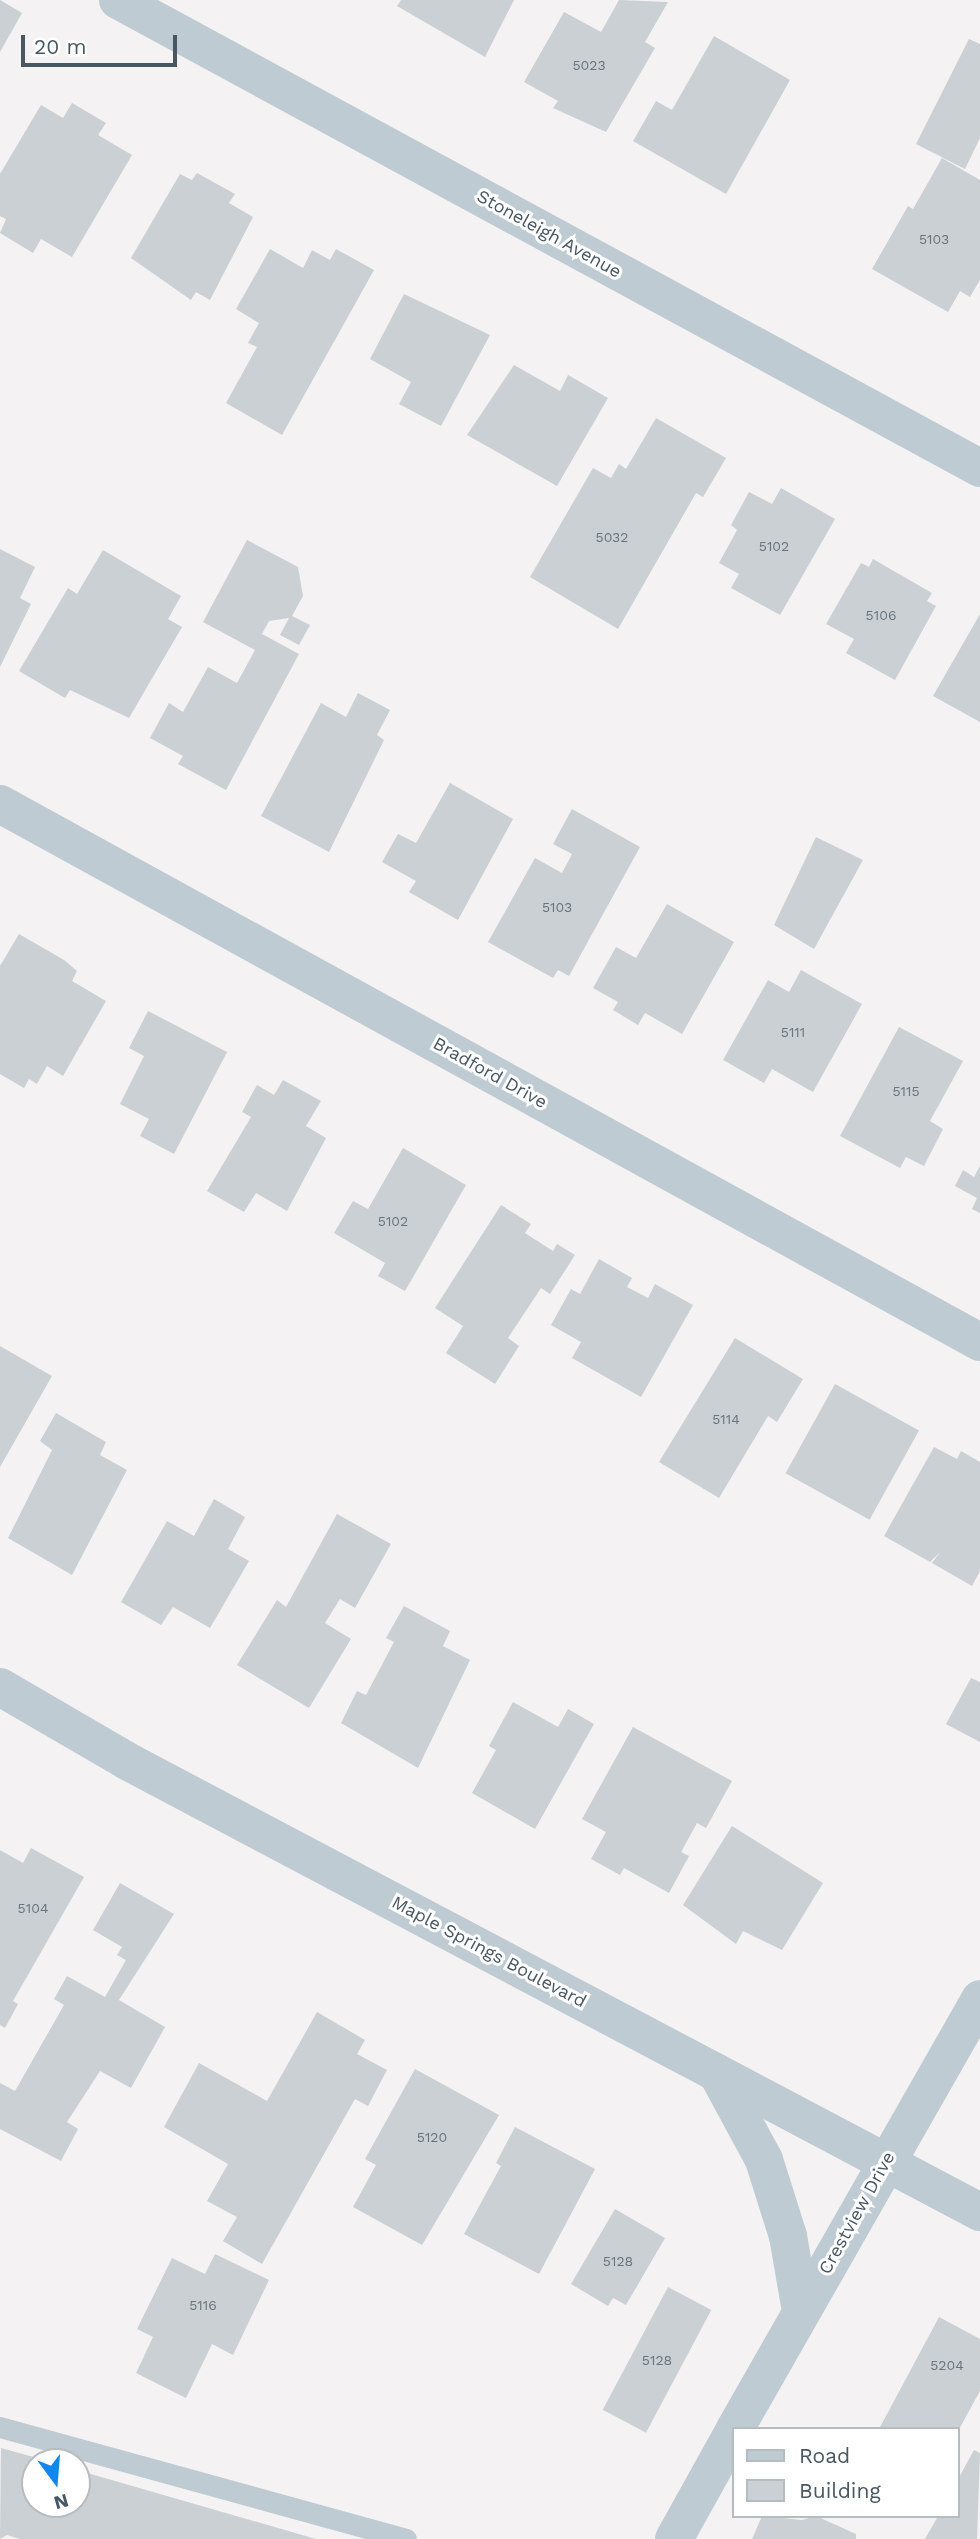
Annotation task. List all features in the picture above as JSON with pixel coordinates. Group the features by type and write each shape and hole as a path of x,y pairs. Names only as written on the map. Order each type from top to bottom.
{"street":[{"name":"Stoneleigh Avenue","path":"118,0 980,468"},
{"name":"Bradford Drive","path":"0,804 980,1342"},
{"name":"Maple Springs Boulevard","path":"0,1687 127,1761 980,2212"},
{"name":"Crestview Drive","path":"736,2427 980,1999"},
{"path":"717,2073 764,2160 788,2236 802,2311"},
{"name":"Crestview Drive","path":"674,2539 732,2435"}],"lane":[{"path":"0,2427 406,2539"}],"building":[{"path":"0,0 22,13 0,52"},
{"path":"401,0 514,0 485,57 397,6"},
{"path":"619,0 668,2 645,42 655,48 606,132 553,108 558,101 524,82 564,12 601,32"},
{"path":"714,36 790,80 726,194 633,141 656,101 672,110"},
{"path":"969,39 980,44 980,138 965,169 916,144"},
{"path":"72,103 106,123 98,135 132,155 72,257 41,239 33,253 0,233 6,219 0,216 0,174 41,105 63,118"},
{"path":"942,158 980,180 980,280 970,297 960,291 948,312 872,269 908,206 913,209"},
{"path":"197,173 235,194 229,203 253,217 210,300 196,292 191,300 131,258 180,174 192,180"},
{"path":"270,249 303,268 312,250 330,260 336,249 374,270 282,435 226,403 257,347 248,343 259,323 236,309"},
{"path":"404,294 490,335 441,426 399,404 411,382 370,359"},
{"path":"514,365 560,391 568,375 608,398 557,486 467,435"},
{"path":"656,418 726,458 703,497 696,493 618,629 530,577 593,468 611,478 619,464 626,469"},
{"path":"781,488 835,519 780,615 731,588 739,574 719,563 737,530 731,525 749,492 772,504"},
{"path":"247,540 298,567 303,596 292,616 310,625 299,645 280,635 289,618 269,621 262,634 299,654 226,790 178,764 183,756 150,738 169,703 183,712 208,667 237,683 255,650 203,622"},
{"path":"0,549 35,567 20,598 31,604 0,667"},
{"path":"103,550 181,596 168,619 182,627 129,718 70,690 65,698 19,671 68,588 77,594"},
{"path":"873,559 932,593 927,601 936,606 895,680 846,653 854,639 826,624 861,563 869,567"},
{"path":"980,614 980,722 933,696"},
{"path":"358,693 390,710 377,735 384,740 329,852 261,816 321,703 346,717"},
{"path":"450,783 513,819 458,920 409,892 416,881 382,862 398,834 416,843"},
{"path":"572,809 640,847 569,976 558,970 553,978 488,942 535,858 562,873 572,854 553,844"},
{"path":"816,837 863,860 814,949 774,925"},
{"path":"667,904 734,942 682,1034 645,1013 638,1025 613,1010 618,1002 593,988 616,947 636,958"},
{"path":"19,934 64,960 77,971 72,981 106,1001 63,1076 47,1066 37,1084 29,1079 24,1088 0,1074 0,966"},
{"path":"801,970 862,1004 813,1092 772,1069 764,1083 723,1060 768,980 789,992"},
{"path":"148,1011 227,1052 174,1154 140,1136 149,1119 120,1104 144,1056 129,1048"},
{"path":"899,1027 963,1061 930,1121 943,1129 924,1166 906,1157 900,1168 840,1136"},
{"path":"283,1080 321,1101 306,1126 326,1138 287,1211 256,1193 244,1212 207,1191 251,1117 242,1112 257,1085 274,1095"},
{"path":"403,1148 466,1185 405,1291 378,1276 385,1263 334,1233 353,1201 368,1209"},
{"path":"980,1166 980,1213 972,1209 977,1198 955,1186 963,1170 974,1177"},
{"path":"501,1205 531,1224 525,1233 553,1251 557,1244 575,1255 550,1294 541,1288 508,1338 519,1346 495,1384 446,1353 463,1326 435,1308"},
{"path":"599,1259 632,1278 627,1287 648,1298 655,1284 693,1305 641,1397 572,1358 581,1342 551,1325 571,1289 580,1294"},
{"path":"735,1338 803,1379 777,1422 768,1416 719,1498 659,1462"},
{"path":"0,1346 52,1376 0,1467"},
{"path":"835,1384 919,1431 870,1520 786,1473"},
{"path":"56,1413 106,1442 100,1455 127,1470 72,1575 8,1538 52,1450 40,1441"},
{"path":"934,1447 957,1459 961,1451 980,1462 980,1571 972,1586 932,1563 940,1552 930,1562 884,1536"},
{"path":"214,1499 245,1517 228,1549 249,1561 210,1628 173,1607 161,1625 121,1602 167,1521 194,1536"},
{"path":"337,1514 391,1544 355,1608 340,1599 325,1623 351,1639 309,1708 237,1665 277,1600 286,1607"},
{"path":"404,1606 450,1631 443,1646 470,1660 418,1768 341,1723 357,1691 366,1695 394,1642 386,1638"},
{"path":"971,1678 980,1682 980,1742 946,1724"},
{"path":"513,1702 558,1727 568,1709 594,1724 535,1829 472,1793 496,1750 489,1746"},
{"path":"633,1727 732,1781 706,1828 697,1823 681,1852 689,1856 669,1893 624,1868 620,1875 591,1859 606,1832 582,1819"},
{"path":"732,1826 823,1883 782,1950 743,1931 736,1944 683,1905"},
{"path":"31,1848 84,1877 13,2001 18,2004 5,2028 0,2025 0,1850 23,1863"},
{"path":"120,1883 174,1914 119,2000 165,2027 131,2088 100,2071 67,2122 78,2129 61,2161 0,2129 0,2083 15,2091 64,2005 54,1999 67,1976 105,1997 126,1960 117,1955 122,1947 93,1930"},
{"path":"317,2012 365,2040 357,2054 387,2070 368,2106 355,2099 262,2264 223,2241 237,2217 207,2201 228,2164 164,2127 199,2063 267,2101"},
{"path":"415,2069 499,2115 422,2245 353,2207 376,2165 365,2159"},
{"path":"515,2127 595,2169 539,2274 464,2234 501,2166 496,2163"},
{"path":"615,2209 665,2238 626,2305 613,2298 608,2306 571,2284"},
{"path":"215,2254 269,2280 233,2355 212,2344 186,2398 136,2373 153,2337 137,2329 172,2258 205,2274"},
{"path":"668,2287 711,2310 646,2433 603,2410"},
{"path":"939,2317 980,2339 980,2391 959,2429 959,2427 880,2427"},
{"path":"1,2448 21,2454 21,2518 91,2518 91,2474 316,2539 20,2539 7,2535 0,2539"},
{"path":"974,2450 980,2453 977,2539 925,2539 937,2518 959,2518 959,2477"},
{"path":"761,2518 820,2518 856,2534 856,2539 752,2539"}]}
